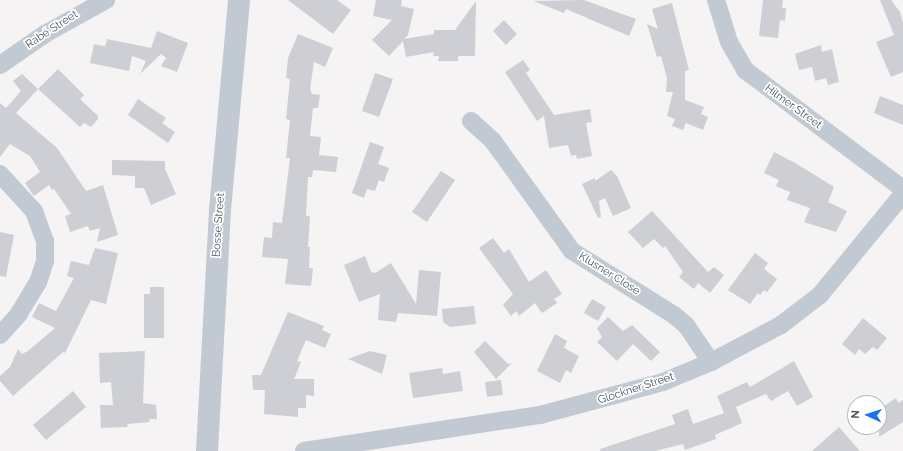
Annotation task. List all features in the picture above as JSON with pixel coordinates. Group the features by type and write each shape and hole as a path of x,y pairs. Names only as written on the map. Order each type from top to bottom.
{"street":[{"name":"Rabé Street","path":"0,65 51,30 106,0"},
{"name":"Bosse Street","path":"207,451 220,210 239,0"},
{"name":"Hilmer Street","path":"716,0 729,42 745,70 903,189"},
{"name":"Klusner Close","path":"471,121 493,141 572,251 682,322 711,362"},
{"path":"0,174 34,211 45,241 45,261 38,282 19,314 0,335"},
{"name":"Glockner Street","path":"304,451 540,415 663,382 711,362 781,325 820,295 903,194"}],"building":[{"path":"288,0 337,0 351,10 333,34"},
{"path":"376,0 402,0 401,6 414,9 408,35 404,39 434,34 434,30 455,30 476,1 475,56 458,56 458,61 438,61 439,56 433,56 434,52 406,57 403,41 389,56 372,40 392,20 373,16"},
{"path":"584,0 636,19 629,36 566,9 564,13 533,1"},
{"path":"763,0 783,0 782,8 786,8 785,21 780,20 778,38 759,36"},
{"path":"880,0 891,0 900,12 903,23 903,72 891,77 876,42 894,35"},
{"path":"672,3 689,70 685,71 685,100 704,107 701,114 708,117 703,130 686,123 683,130 672,126 675,119 667,116 673,92 666,92 667,78 661,56 657,57 647,24 658,29 652,9"},
{"path":"504,20 517,34 506,45 493,31"},
{"path":"157,31 188,43 177,72 161,66 166,58 161,54 140,74 146,61 132,56 129,71 90,63 94,44 108,47 105,46 107,39 151,48"},
{"path":"298,34 333,48 325,67 314,62 310,89 312,94 320,95 318,108 313,108 310,136 321,137 319,155 338,157 336,172 313,170 312,177 308,177 306,216 310,216 308,247 310,247 309,268 313,268 311,286 285,284 288,259 262,257 264,237 272,238 273,222 282,223 290,158 286,158 290,120 286,119 290,79 286,78 288,58"},
{"path":"821,45 822,52 832,49 839,82 828,85 826,78 815,81 812,67 799,70 795,54"},
{"path":"523,60 530,70 526,73 554,115 590,109 592,122 586,123 592,156 577,159 576,155 571,156 568,145 549,148 544,116 537,121 505,72"},
{"path":"58,69 84,95 80,99 98,116 98,119 91,127 84,123 80,127 38,89"},
{"path":"375,73 393,79 379,117 362,111"},
{"path":"22,74 38,89 16,113 57,148 86,191 103,185 118,235 97,242 100,228 90,231 88,226 70,232 65,216 71,214 54,189 52,190 49,185 34,196 25,183 40,172 30,156 10,144 0,157 0,103 6,108 21,91 13,81"},
{"path":"880,96 903,105 903,125 874,113"},
{"path":"138,99 166,118 162,123 175,132 168,143 128,115"},
{"path":"370,142 384,147 378,164 389,168 384,182 379,180 375,191 367,189 364,198 352,193"},
{"path":"774,152 797,164 834,187 828,202 847,211 836,232 804,222 810,208 787,200 790,192 776,186 779,180 764,173"},
{"path":"112,160 165,161 165,169 176,194 151,205 144,188 135,188 135,176 112,175"},
{"path":"611,170 617,176 631,208 613,216 605,198 599,201 601,217 598,218 582,184 595,178 595,181"},
{"path":"441,171 455,180 427,222 412,212"},
{"path":"652,211 708,272 714,267 724,275 710,293 698,283 694,289 679,277 683,272 665,246 663,248 654,239 643,248 628,232"},
{"path":"0,232 14,235 6,277 0,276"},
{"path":"493,238 504,253 509,249 529,282 546,270 562,294 554,299 557,303 542,313 535,303 519,316 516,311 511,316 503,305 513,294 479,248"},
{"path":"95,248 118,253 106,304 91,300 65,353 63,352 13,396 0,381 0,376 10,367 18,349 22,354 28,351 55,328 32,317 39,303 56,311 74,278 67,276 71,261 89,265"},
{"path":"755,253 768,263 764,269 777,279 767,292 764,290 760,295 758,293 750,304 728,290"},
{"path":"365,256 371,272 375,273 391,263 416,304 419,270 441,272 437,316 398,313 396,322 378,320 380,294 359,302 344,265"},
{"path":"150,287 164,287 164,338 144,338 144,294 150,294"},
{"path":"592,299 606,307 598,321 584,313"},
{"path":"474,306 476,324 450,327 443,322 442,309"},
{"path":"288,312 324,326 322,330 331,334 325,348 306,340 297,361 301,362 294,379 314,379 314,396 306,395 306,408 298,408 298,417 264,414 265,390 253,390 252,375 261,375"},
{"path":"608,317 623,331 632,325 660,352 651,361 633,344 617,361 597,342 602,337 597,328"},
{"path":"863,318 887,338 877,350 873,347 865,354 859,349 855,355 842,344"},
{"path":"555,334 567,341 564,348 579,356 571,373 566,370 560,383 537,371"},
{"path":"485,341 508,364 512,363 496,379 474,352"},
{"path":"145,351 143,403 156,405 157,419 149,419 150,422 127,424 128,427 101,428 100,405 113,405 111,382 100,383 99,353"},
{"path":"370,351 387,355 382,374 348,359"},
{"path":"794,361 813,397 797,406 788,391 771,401 766,394 736,407 742,423 715,435 716,439 685,450 683,444 655,451 600,451 600,449 675,424 672,415 688,409 693,424 724,413 717,396 747,382 750,387"},
{"path":"442,368 443,374 460,371 463,391 413,398 409,373"},
{"path":"501,380 503,395 487,397 485,382"},
{"path":"73,391 86,407 46,440 33,425"},
{"path":"896,398 898,403 903,400 903,422 887,432 887,404"},
{"path":"839,427 860,451 812,451"}]}
